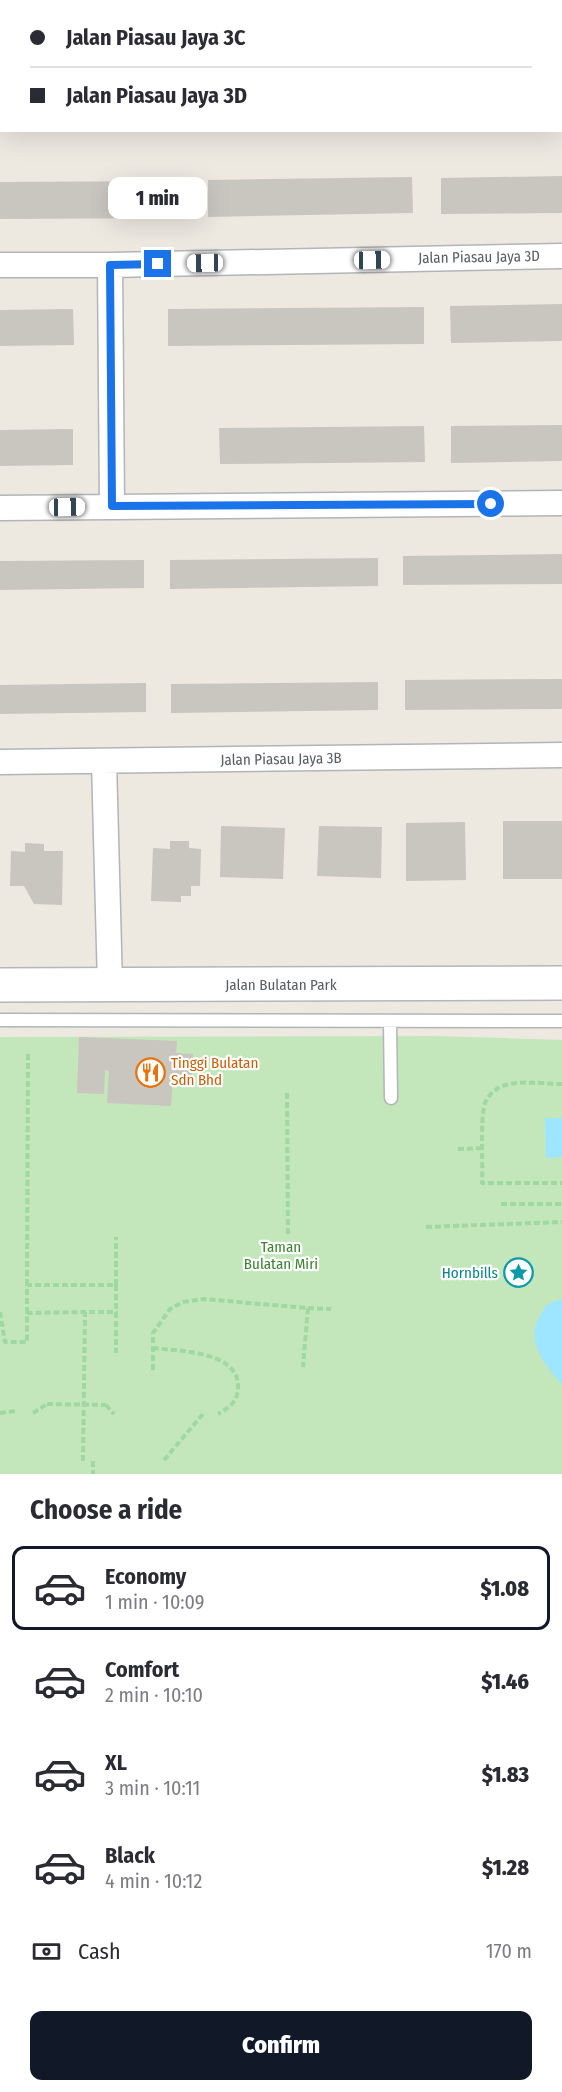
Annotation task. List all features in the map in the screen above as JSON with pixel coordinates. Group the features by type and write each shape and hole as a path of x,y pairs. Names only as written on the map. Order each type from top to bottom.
{"street":[{"name":"Jalan Piasau Jaya 3D","path":"0,265 562,256"},
{"path":"110,265 112,506"},
{"path":"0,508 562,503"},
{"name":"Jalan Piasau Jaya 3B","path":"0,762 562,754"},
{"path":"104,762 110,986"},
{"name":"Jalan Bulatan Park","path":"0,985 562,983"}],"lane":[{"path":"0,1020 562,1021"},
{"path":"390,1021 391,1098"}],"path":[{"path":"0,1312 5,1342 27,1342 28,1054"},
{"path":"562,1084 508,1084 499,1087 491,1094 485,1103 482,1182 562,1183"},
{"path":"287,1092 288,1235"},
{"path":"458,1149 483,1148"},
{"path":"501,1204 562,1204"},
{"path":"426,1227 562,1222"},
{"path":"116,1237 116,1353"},
{"path":"27,1285 116,1284"},
{"path":"153,1370 153,1333 160,1320 170,1309 183,1302 202,1299 331,1309"},
{"path":"303,1367 309,1308"},
{"path":"83,1461 85,1312"},
{"path":"27,1313 116,1312"},
{"path":"153,1348 212,1357 225,1363 234,1372 238,1382 238,1394 232,1406 218,1414"},
{"path":"33,1413 47,1404 106,1405 114,1414"},
{"path":"0,1413 16,1411"},
{"path":"164,1460 203,1414"},
{"path":"93,1461 93,1474"}],"green space":[{"name":"Taman Bulatan Miri","path":"435,1036 562,1040 562,1474 0,1474 0,1037"}],"water":[{"path":"545,1118 562,1118 562,1157 546,1158"},
{"path":"562,1299 562,1384 544,1362 534,1334 536,1325 548,1304"}],"building":[{"path":"562,176 562,213 441,214 441,178"},
{"path":"412,177 413,213 208,217 208,180"},
{"path":"181,181 181,218 0,219 0,182"},
{"path":"562,304 562,341 451,343 450,306"},
{"path":"424,307 424,344 168,346 168,309"},
{"path":"73,309 74,345 0,346 0,310"},
{"path":"562,425 562,461 451,463 451,426"},
{"path":"424,426 425,462 220,464 219,428"},
{"path":"73,429 73,465 0,466 0,430"},
{"path":"562,554 562,584 403,585 403,556"},
{"path":"378,558 378,586 170,589 170,560"},
{"path":"144,560 144,588 0,590 0,561"},
{"path":"562,679 562,709 405,710 405,680"},
{"path":"378,682 378,710 171,713 171,684"},
{"path":"146,683 146,712 0,714 0,685"},
{"path":"503,821 562,821 562,879 503,879"},
{"path":"465,822 466,880 406,881 406,823"},
{"path":"221,826 285,828 283,879 220,877"},
{"path":"319,826 382,827 381,878 317,876"},
{"path":"170,841 189,841 189,848 201,849 200,886 191,886 191,896 181,896 181,902 151,901 153,848 170,849"},
{"path":"25,843 44,844 44,851 63,851 62,905 34,904 24,886 10,886 11,851 25,852"},
{"name":"Tinggi Bulatan Sdn Bhd","path":"79,1037 177,1041 176,1053 193,1054 192,1075 173,1074 171,1106 107,1103 109,1071 105,1070 104,1094 77,1093"}],"place":[{"name":"Tinggi Bulatan Sdn Bhd","path":"150,1072"},
{"name":"Hornbills","path":"519,1273"}],"route":[{"path":"158,264 110,265 112,506 491,504"}]}
